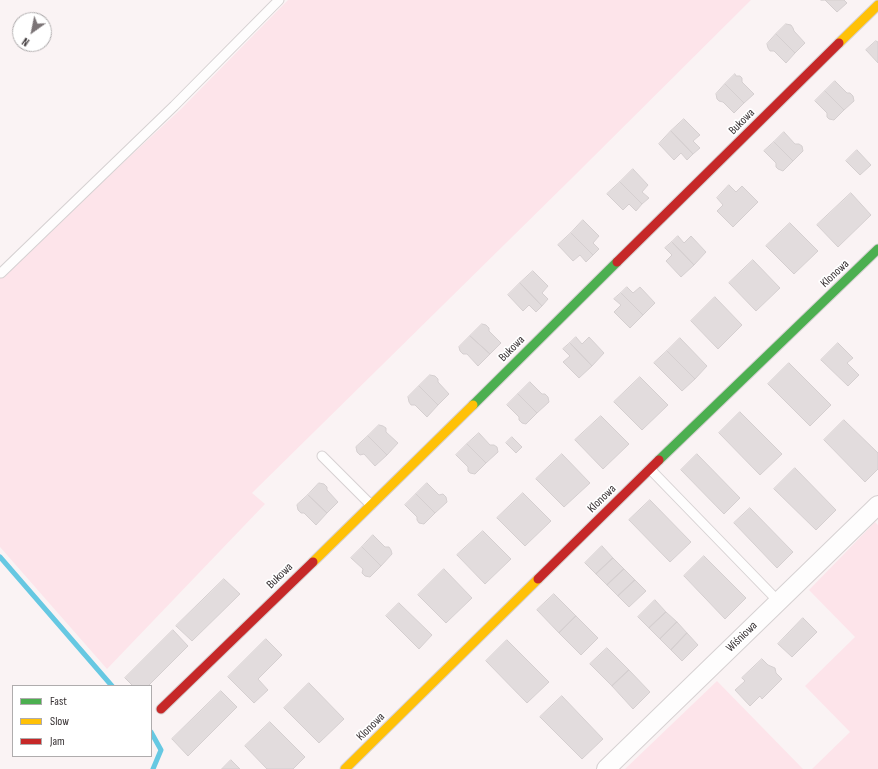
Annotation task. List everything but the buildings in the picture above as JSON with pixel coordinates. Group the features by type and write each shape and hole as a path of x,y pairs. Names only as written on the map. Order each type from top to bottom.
{"street":[{"name":"Bukowa","path":"161,709 878,5"},
{"name":"Klonowa","path":"345,769 650,469 878,249"},
{"name":"Wiśniowa","path":"606,769 878,505"}],"lane":[{"path":"0,273 174,106 279,0"},
{"path":"322,456 370,505"},
{"path":"650,469 778,601"}],"shaded area":[{"path":"288,0 751,0 252,493 265,504 107,669 0,547 0,277 181,109"},
{"path":"875,522 878,525 878,769 812,769 850,732 805,686 855,637 809,590"},
{"path":"717,681 803,769 625,769"}],"waterway":[{"path":"0,557 111,685"},
{"path":"152,734 161,750 153,769"}],"traffic: fast":[{"path":"659,460 878,249"},
{"path":"473,405 617,262"}],"traffic: slow":[{"path":"839,43 878,5"},
{"path":"313,562 473,405"},
{"path":"345,769 538,579"}],"traffic: jam":[{"path":"617,262 839,43"},
{"path":"538,579 659,460"},
{"path":"161,709 313,562"}]}
